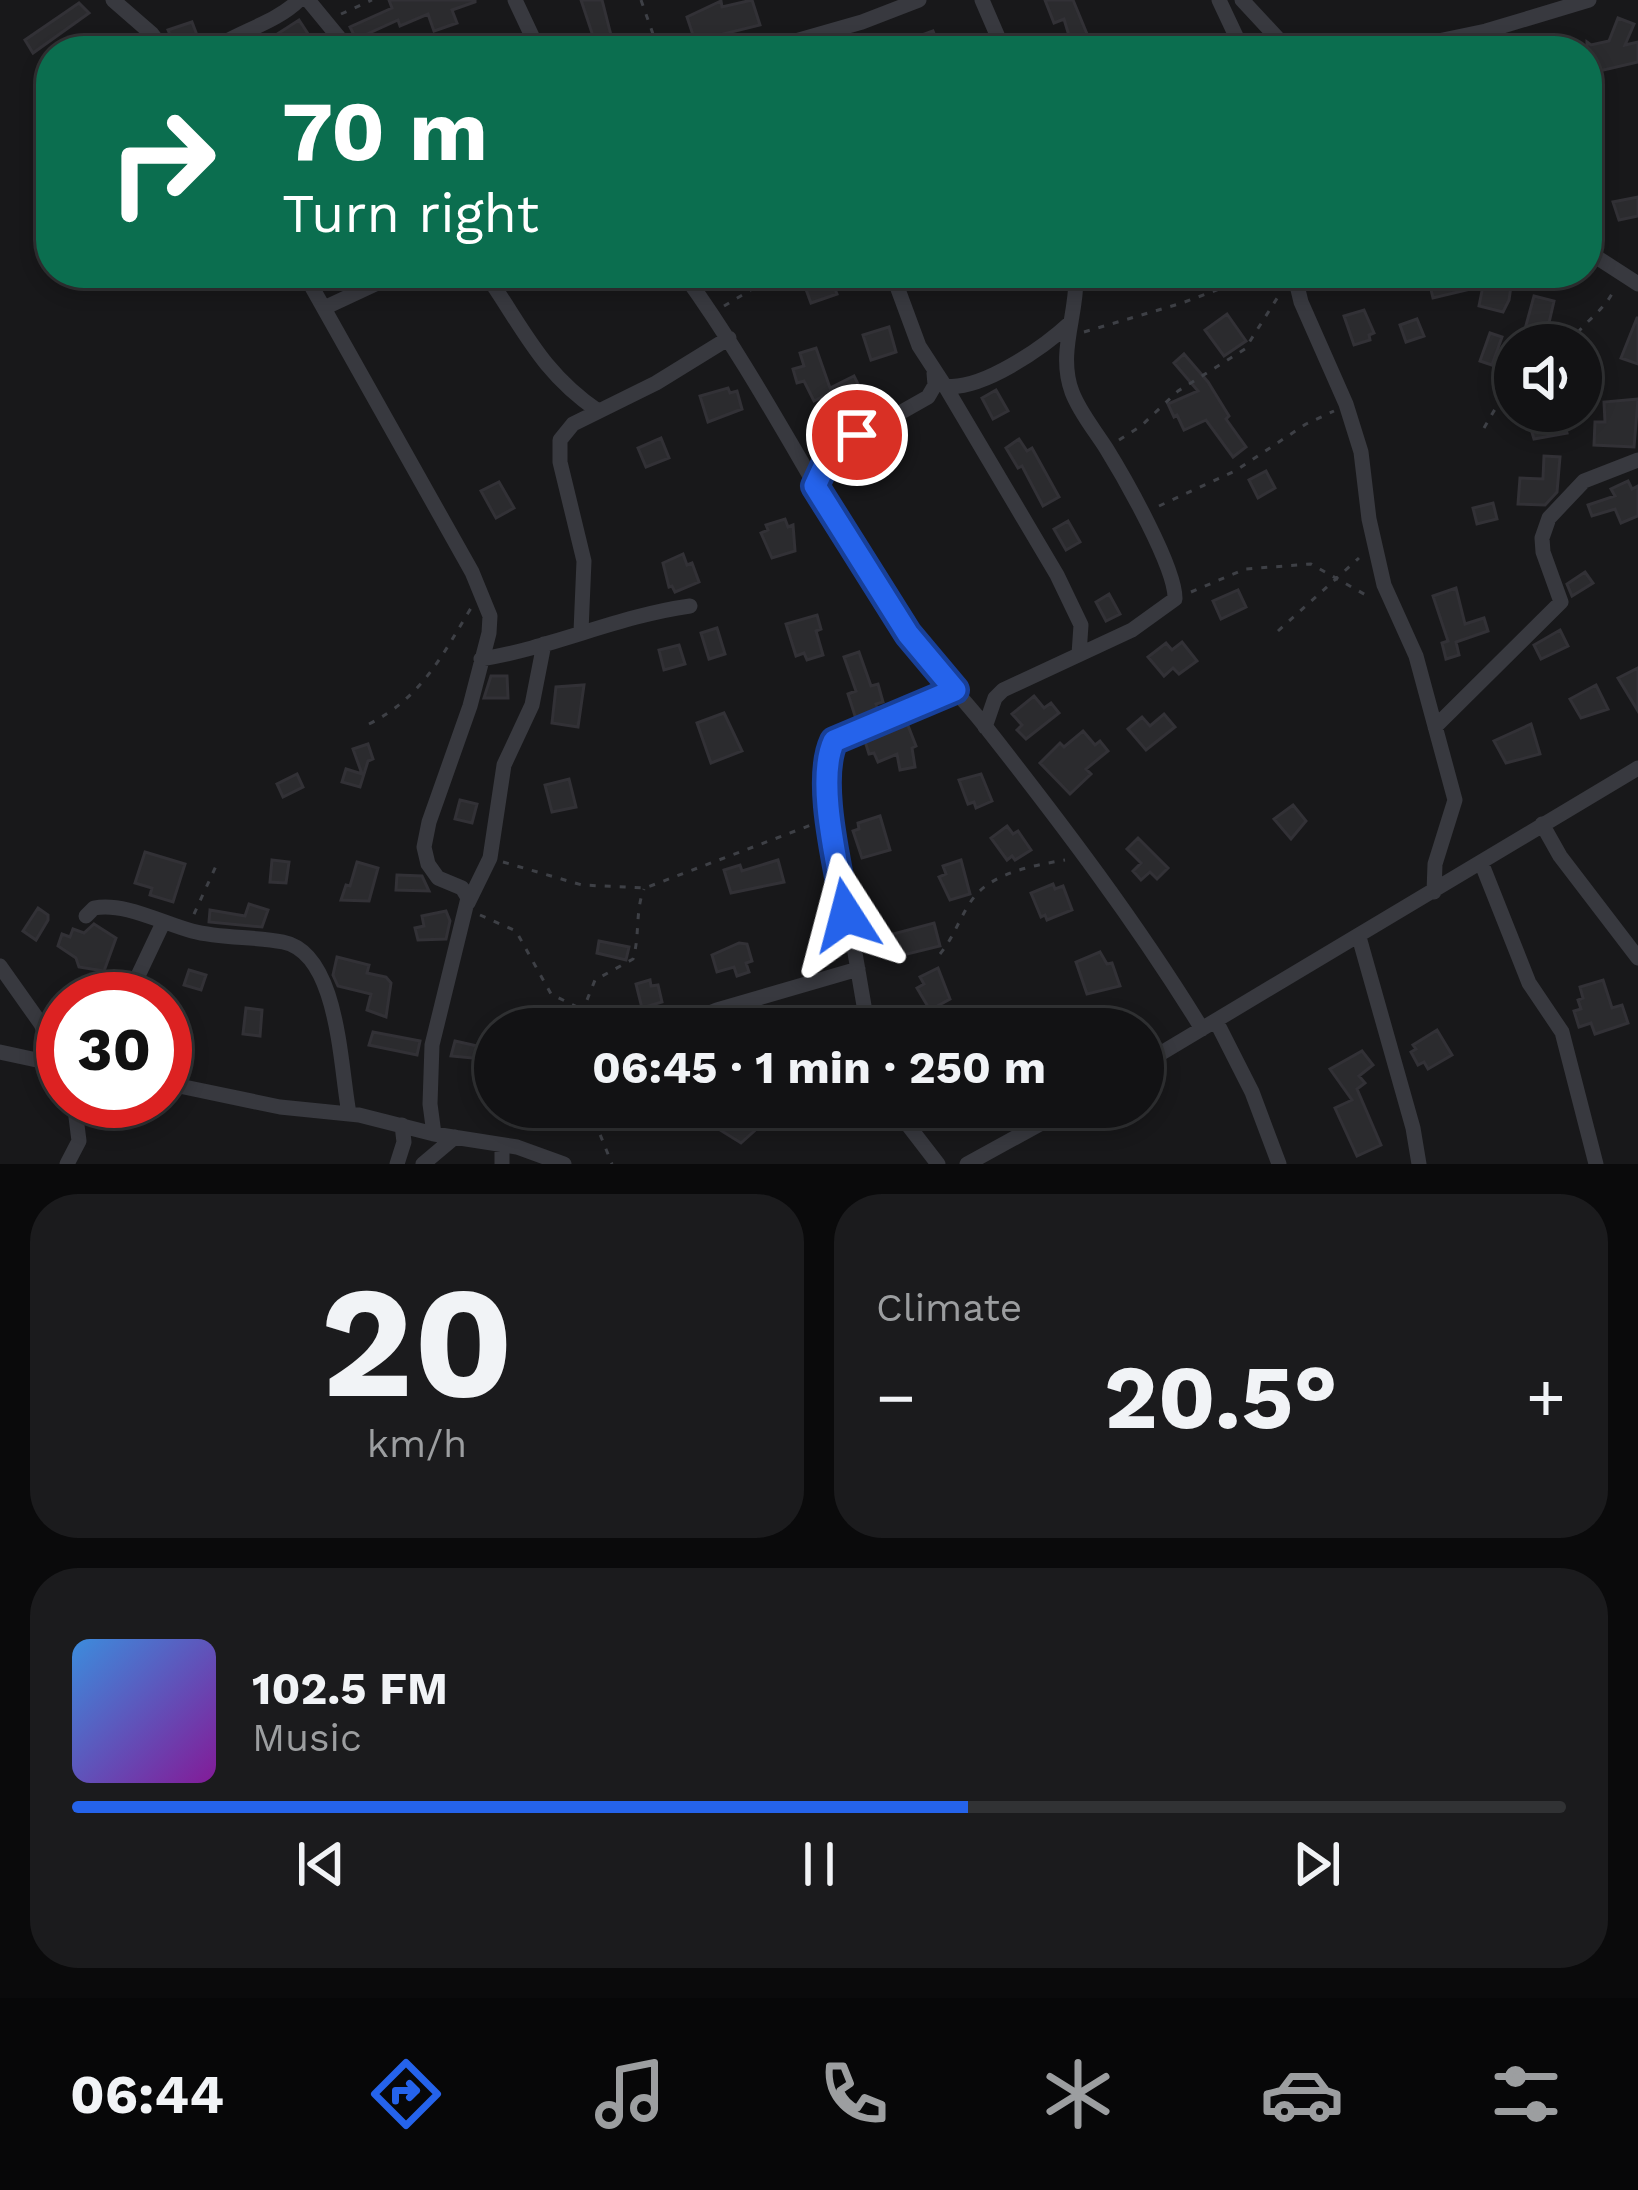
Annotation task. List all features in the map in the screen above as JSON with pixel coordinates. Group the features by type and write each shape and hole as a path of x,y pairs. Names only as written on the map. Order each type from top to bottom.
{"street":[{"path":"113,0 154,36"},
{"path":"233,36 304,0 336,36"},
{"path":"515,0 532,36"},
{"path":"824,36 919,0"},
{"path":"982,0 998,36"},
{"path":"1219,0 1236,36"},
{"path":"1242,0 1276,36"},
{"path":"1464,36 1589,0"},
{"path":"1602,260 1633,280"},
{"path":"313,288 481,591 490,616 470,706 428,822 424,847 434,873 467,893 467,906"},
{"path":"324,308 367,288"},
{"path":"495,288 543,364 598,411"},
{"path":"694,288 908,634 1142,930 1209,1025 1252,1092 1279,1164"},
{"path":"897,288 939,380 1057,575 1081,626 1079,654"},
{"path":"985,727 995,698 1003,690 1132,630 1175,599 1168,568 1072,392 1067,372 1077,288"},
{"path":"1298,288 1346,404 1366,469 1384,585 1415,656 1456,809 1435,864 1434,892"},
{"path":"939,380 968,385 1069,330"},
{"path":"581,632 582,548 558,449 566,431 729,338"},
{"path":"815,486 838,448 928,398 939,380"},
{"path":"1435,727 1561,602 1543,552 1549,518 1584,481 1638,460"},
{"path":"481,659 690,606"},
{"path":"434,1134 432,1045 453,951 467,906 490,859 504,765 532,705 544,644"},
{"path":"864,1008 832,817 827,768 834,741 955,690"},
{"path":"1164,1052 1638,768"},
{"path":"1542,824 1560,856 1638,958"},
{"path":"1481,862 1529,983 1562,1031 1596,1164"},
{"path":"86,916 105,906 234,940 281,941 306,953 318,969 332,1006 349,1113"},
{"path":"140,972 163,923"},
{"path":"1359,937 1413,1128 1418,1164"},
{"path":"0,966 36,1018"},
{"path":"724,1008 858,969"},
{"path":"0,1052 36,1060"},
{"path":"192,1089 280,1107 349,1113 502,1145 564,1164"},
{"path":"397,1164 404,1142 401,1125"},
{"path":"74,1159 77,1128"},
{"path":"910,1128 938,1164"},
{"path":"967,1164 1033,1128"},
{"path":"423,1164 455,1137"},
{"path":"502,1145 502,1164"}],"path":[{"path":"321,19 372,0"},
{"path":"641,0 653,36"},
{"path":"1584,324 1633,280"},
{"path":"713,314 750,288"},
{"path":"1069,330 1182,303 1222,288"},
{"path":"1106,448 1141,426 1178,391 1245,350 1282,290 1278,288"},
{"path":"1141,514 1235,471 1346,404"},
{"path":"1484,428 1494,411"},
{"path":"1279,632 1374,544"},
{"path":"1175,599 1231,573 1311,564 1398,615"},
{"path":"369,724 402,705 434,673 481,591"},
{"path":"490,859 582,885 645,888 832,817"},
{"path":"940,954 955,936 974,897 992,883 1018,871 1084,856"},
{"path":"180,928 193,915 217,866"},
{"path":"584,1008 595,980 633,959 639,901 645,888"},
{"path":"467,906 516,931 551,994 577,1008"},
{"path":"597,1128 612,1164"}],"building":[{"path":"389,0 475,0 452,10 457,23 434,31 428,14 354,36 350,27 392,8"},
{"path":"581,0 602,0 611,36 593,36"},
{"path":"752,0 760,25 693,36 687,17 721,1 722,7"},
{"path":"1045,0 1073,0 1088,36 1069,36 1064,19 1054,23"},
{"path":"79,3 89,13 57,36 36,36 33,53 25,40"},
{"path":"1618,18 1634,24 1625,45 1638,42 1638,62 1602,70 1602,43 1609,41"},
{"path":"299,20 309,36 274,36"},
{"path":"192,22 197,36 171,36 168,30"},
{"path":"1638,197 1638,216 1619,220 1613,202"},
{"path":"806,288 835,288 837,294 811,303"},
{"path":"1431,288 1475,288 1433,298"},
{"path":"1483,288 1511,288 1503,312 1479,306"},
{"path":"1534,296 1554,301 1549,324 1526,324"},
{"path":"1364,310 1374,333 1370,340 1354,345 1344,316"},
{"path":"1227,314 1246,341 1224,356 1205,330"},
{"path":"1638,318 1638,364 1621,358"},
{"path":"1417,319 1424,336 1406,342 1400,325"},
{"path":"889,327 896,352 871,360 863,335"},
{"path":"1490,333 1494,334 1492,365 1480,361"},
{"path":"816,348 830,388 854,376 864,396 830,413 822,397 814,401 804,381 797,383 793,369 804,366 800,353"},
{"path":"1184,354 1208,382 1246,447 1233,457 1206,420 1184,430 1174,417 1168,404 1198,391 1174,363"},
{"path":"728,388 730,393 737,391 742,409 708,422 700,396"},
{"path":"996,390 1008,411 993,419 982,398"},
{"path":"1638,399 1634,447 1594,445 1595,432 1602,432 1605,422 1604,402"},
{"path":"1532,432 1567,433 1534,439"},
{"path":"661,438 669,458 646,467 638,448"},
{"path":"1019,439 1027,451 1032,448 1059,497 1043,506 1022,466 1018,468 1006,448"},
{"path":"1544,456 1560,457 1557,492 1545,505 1518,504 1520,478 1543,479"},
{"path":"1266,471 1275,488 1258,498 1249,480"},
{"path":"1628,481 1632,489 1638,486 1638,516 1621,523 1615,509 1592,516 1588,505 1615,496 1611,489"},
{"path":"499,482 514,508 496,518 481,491"},
{"path":"1493,503 1497,519 1477,524 1473,508"},
{"path":"785,519 788,527 793,525 795,551 772,558 761,533 768,530 766,525"},
{"path":"1068,521 1080,542 1066,550 1054,529"},
{"path":"683,554 699,582 675,592 669,587 663,563"},
{"path":"1585,572 1593,583 1572,596 1567,584"},
{"path":"1456,588 1465,624 1484,618 1488,631 1456,642 1459,655 1446,659 1442,643 1448,641 1433,596"},
{"path":"1238,590 1246,607 1221,619 1213,601"},
{"path":"1109,594 1120,614 1106,621 1096,602"},
{"path":"817,615 823,655 807,660 804,653 796,656 786,624"},
{"path":"717,628 725,654 709,659 701,633"},
{"path":"1560,630 1568,646 1541,659 1534,645"},
{"path":"1182,642 1197,661 1179,674 1173,668 1164,676 1148,657 1166,643 1172,650"},
{"path":"679,645 685,664 664,670 659,650"},
{"path":"859,652 871,686 878,684 883,702 856,719 848,694 856,691 844,657"},
{"path":"1638,668 1638,711 1618,678"},
{"path":"491,676 507,676 508,698 484,698"},
{"path":"584,685 578,727 552,723 556,687"},
{"path":"1596,685 1608,709 1581,718 1570,699"},
{"path":"1034,696 1044,708 1051,703 1059,713 1026,739 1012,714"},
{"path":"724,713 742,751 711,763 697,723"},
{"path":"1164,714 1175,727 1146,750 1128,729 1142,717 1150,726"},
{"path":"907,723 916,746 912,748 915,767 900,770 897,754 878,762 874,753 869,754 865,741"},
{"path":"1531,724 1540,754 1506,763 1494,741"},
{"path":"1083,731 1108,751 1086,769 1091,774 1070,794 1040,763 1060,743 1064,747"},
{"path":"368,744 373,759 368,761 360,787 342,782 346,769 362,774 353,749"},
{"path":"297,774 303,787 283,797 277,784"},
{"path":"981,774 992,801 976,808 974,802 968,804 959,780"},
{"path":"569,779 576,807 552,812 545,785"},
{"path":"460,800 477,804 472,823 455,819"},
{"path":"1293,805 1306,821 1291,839 1274,819"},
{"path":"880,816 890,850 862,858 853,831 859,829 858,823"},
{"path":"1007,826 1013,834 1018,831 1031,850 1015,860 1012,856 1007,860 991,838"},
{"path":"1138,838 1168,868 1157,879 1150,872 1141,880 1133,871 1141,863 1127,849"},
{"path":"145,852 185,864 173,902 150,895 152,888 135,883"},
{"path":"272,860 289,862 286,883 270,882"},
{"path":"778,860 784,882 731,893 724,870 740,865 742,871"},
{"path":"961,860 970,894 950,900 939,877 946,874 943,866"},
{"path":"357,862 378,868 369,901 341,900 346,885 350,886"},
{"path":"397,875 422,876 429,891 396,890"},
{"path":"1053,884 1055,889 1063,886 1072,910 1047,920 1041,917 1031,893"},
{"path":"249,904 268,910 262,927 209,922 210,910 245,916"},
{"path":"38,908 48,920 36,940 23,931"},
{"path":"446,911 450,921 446,939 418,940 415,928 424,926 422,916"},
{"path":"934,923 940,946 899,956 893,934"},
{"path":"94,924 116,938 104,971 79,967 76,958 58,946 62,934 70,937 73,929 84,933"},
{"path":"599,941 629,947 626,960 597,953"},
{"path":"747,944 752,961 746,963 749,972 737,976 734,967 717,972 712,955"},
{"path":"1100,952 1107,964 1112,963 1120,986 1087,994 1076,962"},
{"path":"337,957 369,965 367,973 386,977 391,983 386,1017 367,1010 371,994 338,986 333,975"},
{"path":"938,968 950,999 929,1008 917,988 924,984 920,977"},
{"path":"188,972 206,975 201,990 192,987"},
{"path":"650,980 651,986 658,985 662,1002 642,1008 636,984"},
{"path":"1603,980 1612,1008 1622,1005 1628,1023 1595,1034 1591,1023 1579,1027 1574,1011 1581,1009 1580,987"},
{"path":"246,1008 262,1010 260,1036 243,1034"},
{"path":"1437,1030 1452,1055 1428,1069 1424,1062 1418,1065 1411,1052 1416,1049 1413,1045"},
{"path":"373,1032 420,1041 417,1055 369,1045"},
{"path":"455,1041 474,1045 474,1058 451,1056"},
{"path":"1362,1051 1373,1065 1359,1076 1365,1083 1357,1089 1381,1145 1357,1156 1335,1108 1352,1100 1330,1069"},
{"path":"717,1128 758,1128 741,1143"}],"route":[{"path":"846,915 827,789 828,752 834,741 955,690 908,634 815,486 827,460 857,435"}]}
